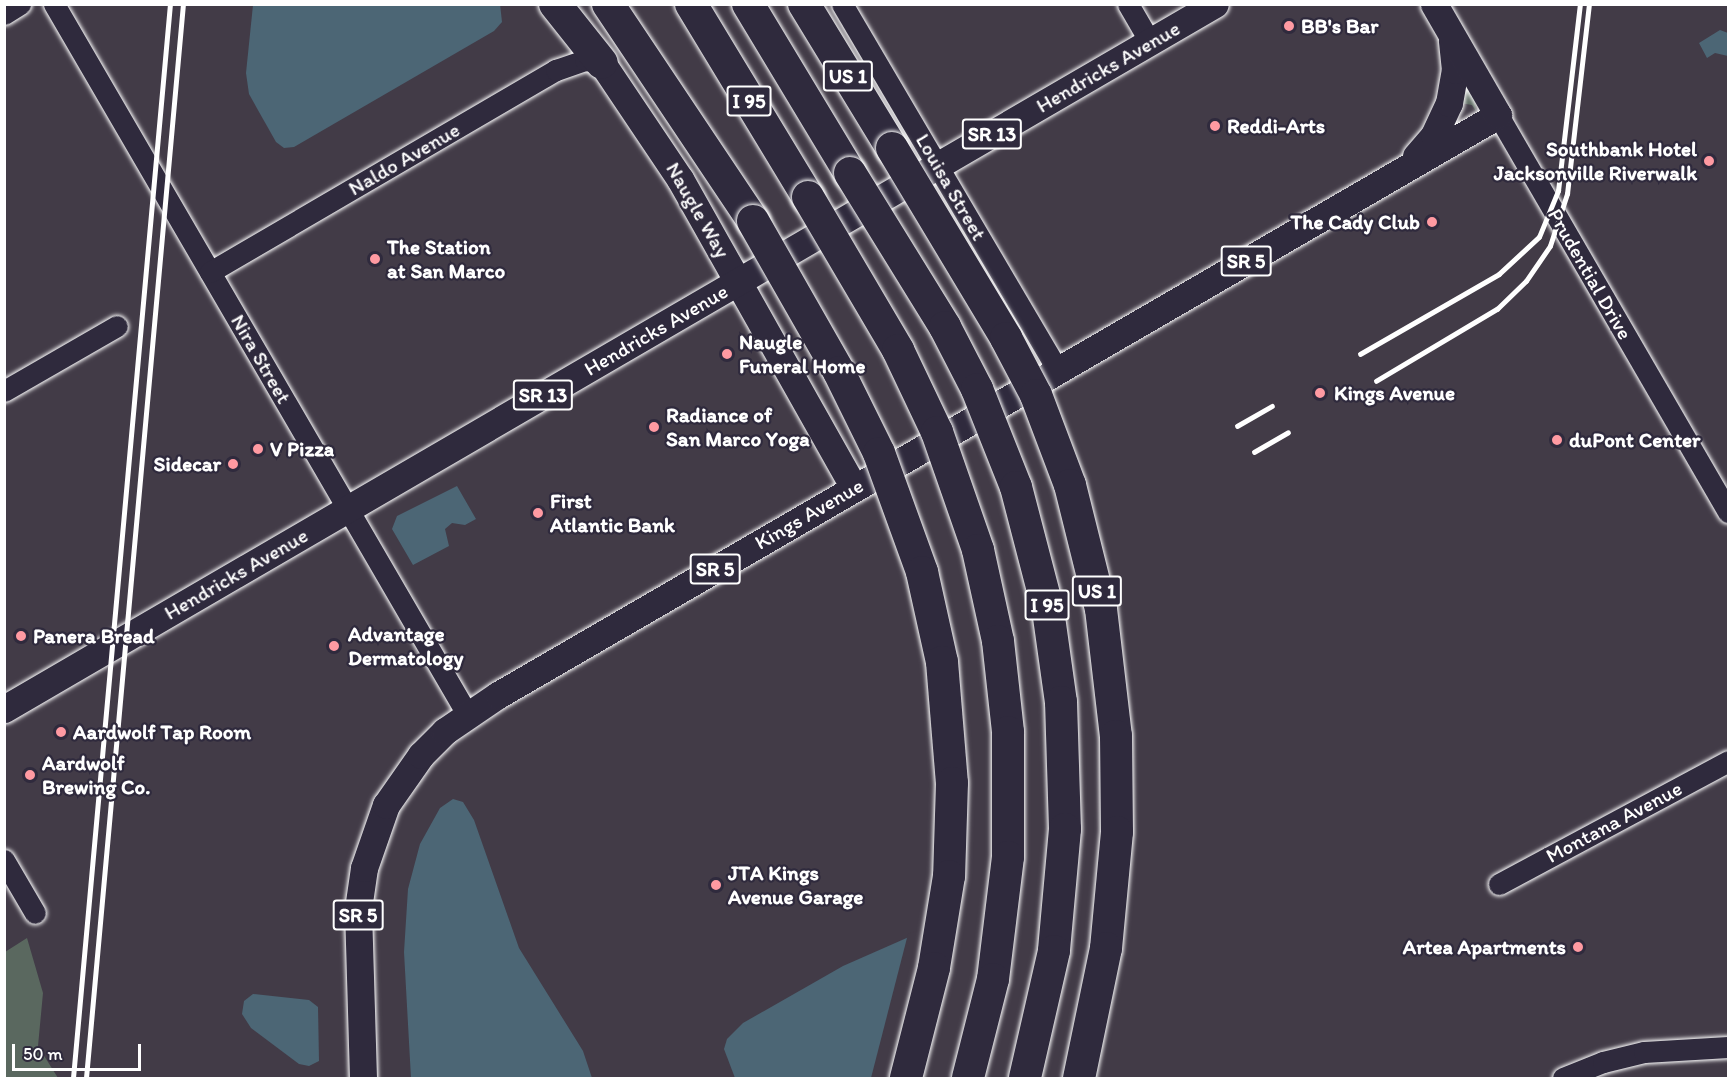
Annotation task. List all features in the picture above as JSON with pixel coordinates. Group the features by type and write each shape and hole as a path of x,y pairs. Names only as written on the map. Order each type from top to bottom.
{"highway":[{"path":"555,4 602,63"},
{"path":"589,4 693,127"},
{"path":"608,4 693,127 753,220"},
{"path":"636,4 753,220 834,362 879,453 913,542 938,641 951,764 949,876 934,968 906,1078"},
{"name":"I 95","path":"691,4 898,350 937,432 975,540 998,640 1009,743 1008,857 997,958 968,1078"},
{"name":"I 95","path":"748,4 945,327 977,389 1016,487 1048,610 1061,702 1065,829 1051,970 1025,1078"},
{"name":"US 1","path":"804,4 1006,338 1036,395 1070,485 1101,609 1115,725 1117,832 1106,948 1079,1078"}],"main road":[{"name":"Hendricks Avenue","path":"4,709 1215,4"},
{"name":"Prudential Drive","path":"1434,4 1498,115"},
{"name":"SR 5","path":"1406,169 1445,117 1455,70 1452,36"},
{"name":"Naugle Way","path":"602,63 662,149 739,281 854,488"},
{"name":"Kings Avenue","path":"363,1078 358,909 364,868 376,827 398,785 421,755 467,714 1498,115"}],"street":[{"path":"4,14 20,4"},
{"name":"Nira Street","path":"54,4 467,714"},
{"name":"Louisa Street","path":"842,4 1058,370"},
{"path":"1128,4 1150,42"},
{"name":"Naldo Avenue","path":"210,272 556,70 585,60 602,63"},
{"name":"Prudential Drive","path":"1498,115 1728,512"},
{"path":"4,391 117,326"},
{"name":"Montana Avenue","path":"1499,884 1728,761"},
{"path":"4,860 35,913"},
{"path":"1563,1078 1603,1062 1644,1052 1728,1047"}],"shaded area":[{"path":"1467,87 1475,101 1476,111 1472,105 1460,103"},
{"path":"27,938 43,993 38,1046 58,1078 5,1078 5,952"}],"water":[{"path":"500,4 502,22 494,31 294,147 284,148 276,142 249,94 246,73 253,5"},
{"path":"1720,30 1728,33 1728,56 1715,53 1707,58 1699,43"},
{"path":"457,486 476,519 465,525 452,523 445,529 449,546 413,565 392,529 397,516"},
{"path":"453,799 463,802 474,820 519,948 583,1051 592,1078 411,1078 404,952 408,889 420,844 440,808"},
{"path":"918,933 912,1078 735,1078 724,1049 727,1039 743,1023 843,966"},
{"path":"253,994 309,1000 318,1007 319,1061 309,1066 299,1064 251,1028 242,1014 244,1001"}],"pier":[{"path":"919,930 927,933 915,1078 871,1078 908,934"}],"railway":[{"path":"73,1078 170,4"},
{"path":"86,1078 183,4"},
{"path":"1360,354 1499,274 1539,237 1558,191 1580,4"},
{"path":"1376,381 1497,309 1526,281 1550,246 1567,194 1589,4"},
{"path":"1237,426 1272,406"},
{"path":"1254,452 1288,432"}],"place":[{"name":"BB's Bar","path":"1289,26"},
{"name":"Reddi-Arts","path":"1215,126"},
{"name":"Southbank Hotel Jacksonville Riverwalk","path":"1709,161"},
{"name":"The Cady Club","path":"1432,222"},
{"name":"The Station at San Marco","path":"375,259"},
{"name":"Naugle Funeral Home","path":"727,354"},
{"name":"Kings Avenue","path":"1320,393"},
{"name":"Radiance of San Marco Yoga","path":"654,427"},
{"name":"duPont Center","path":"1557,440"},
{"name":"V Pizza","path":"258,449"},
{"name":"Sidecar","path":"233,464"},
{"name":"First Atlantic Bank","path":"538,513"},
{"name":"Panera Bread","path":"21,636"},
{"name":"Advantage Dermatology","path":"334,646"},
{"name":"Aardwolf Tap Room","path":"61,732"},
{"name":"Aardwolf Brewing Co.","path":"30,775"},
{"name":"JTA Kings Avenue Garage","path":"716,885"},
{"name":"Artea Apartments","path":"1578,947"}]}
